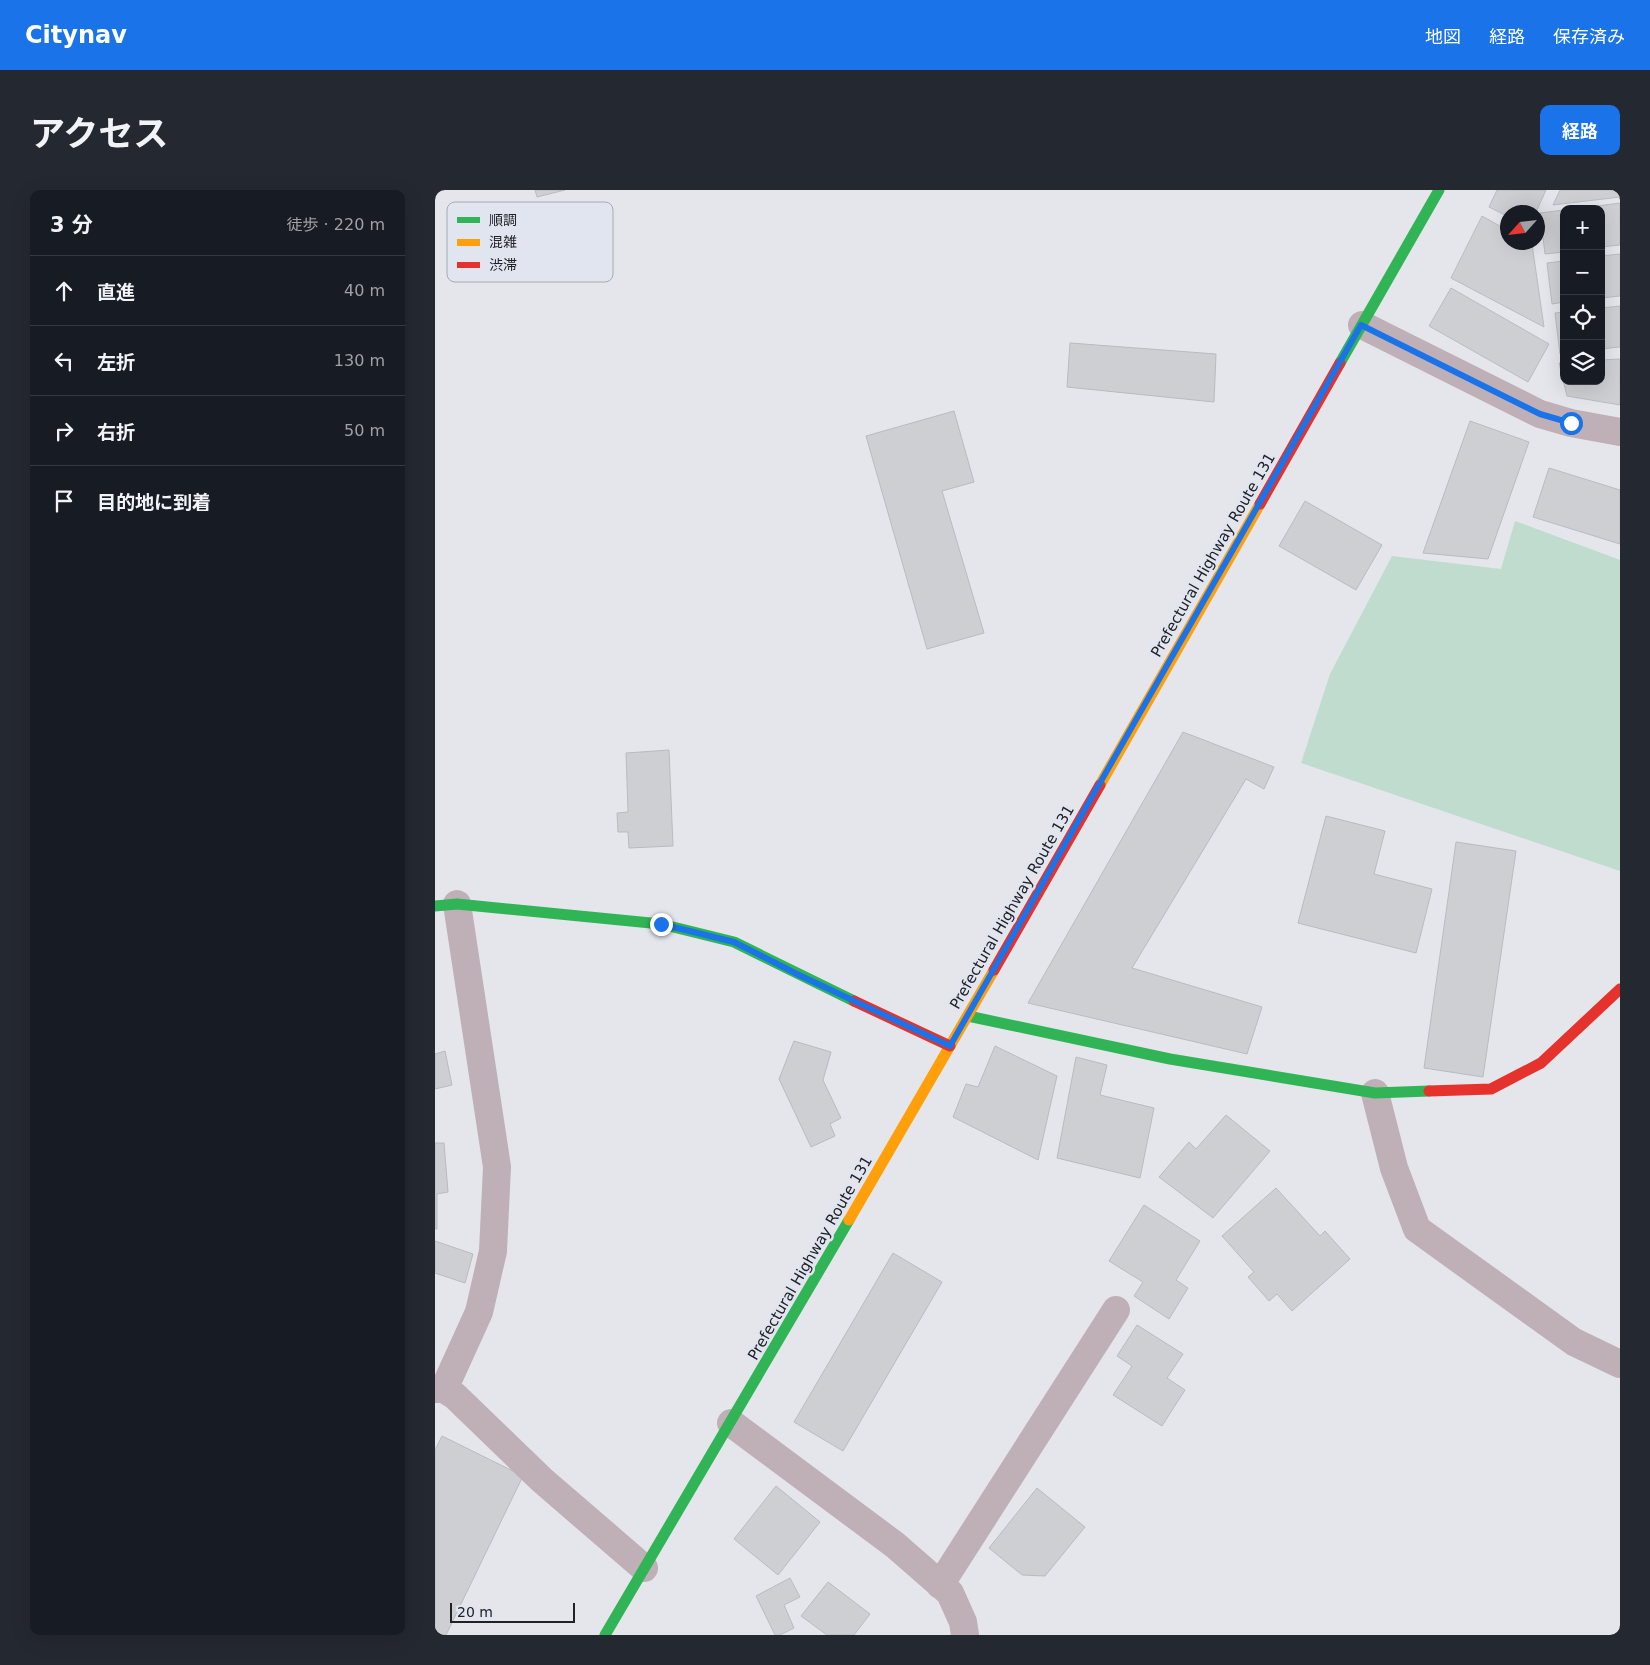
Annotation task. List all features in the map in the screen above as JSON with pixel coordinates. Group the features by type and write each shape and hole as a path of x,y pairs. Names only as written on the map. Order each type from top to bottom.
{"main road":[{"name":"Prefectural Highway Route 131","path":"605,1635 968,1016 1439,190"},
{"path":"446,905 661,924 734,942 799,975 950,1046"},
{"path":"968,1016 1170,1059 1375,1093 1491,1089 1541,1063 1620,989"}],"street":[{"path":"1361,325 1540,414 1571,423 1620,432"},
{"path":"446,905 497,1167 493,1251 479,1312 439,1389 455,1396 542,1480 644,1568"},
{"path":"1375,1093 1394,1168 1417,1229 1574,1342 1620,1364"},
{"path":"940,1585 1116,1310"},
{"path":"731,1423 895,1545 950,1593 963,1622 965,1635"}],"green space":[{"path":"1515,521 1620,560 1620,871 1301,763 1330,674 1392,556 1501,569"}],"building":[{"path":"535,190 565,190 537,197"},
{"path":"1497,190 1546,190 1539,205 1500,205 1500,212 1489,207"},
{"path":"1560,190 1620,190 1620,197 1553,205"},
{"path":"1620,203 1620,245 1605,247 1605,205"},
{"path":"1560,210 1560,252 1545,254 1545,212"},
{"path":"1482,216 1500,226 1500,250 1533,250 1544,327 1451,278"},
{"path":"1620,254 1620,296 1605,298 1605,256"},
{"path":"1560,261 1560,303 1552,304 1547,263"},
{"path":"1451,288 1549,344 1528,382 1429,326"},
{"path":"1620,306 1620,347 1605,349 1605,308"},
{"path":"1560,312 1560,354 1555,313"},
{"path":"1070,343 1216,354 1214,402 1067,387"},
{"path":"1620,359 1620,405 1567,396 1564,385 1605,385 1605,360"},
{"path":"954,411 974,482 942,491 984,633 927,649 866,436"},
{"path":"1470,421 1529,442 1488,559 1423,553"},
{"path":"1549,468 1620,490 1620,544 1533,517"},
{"path":"1305,501 1382,545 1356,590 1279,546"},
{"path":"1183,732 1274,767 1264,789 1246,779 1132,968 1262,1007 1247,1054 1028,1003"},
{"path":"669,750 673,846 629,848 628,832 618,832 617,813 628,812 626,753"},
{"path":"1326,816 1385,831 1374,874 1432,889 1416,953 1298,923"},
{"path":"1456,842 1516,851 1483,1077 1424,1068"},
{"path":"794,1041 831,1052 823,1080 841,1118 830,1124 835,1136 811,1147 779,1079"},
{"path":"995,1046 1057,1076 1038,1160 953,1117 966,1084 978,1087"},
{"path":"445,1051 452,1085 435,1089 435,1054"},
{"path":"1076,1057 1107,1065 1100,1095 1154,1108 1140,1178 1057,1158"},
{"path":"1226,1115 1270,1151 1213,1218 1159,1177 1189,1142 1196,1149"},
{"path":"435,1143 444,1143 448,1192 437,1194 437,1229 435,1229"},
{"path":"1276,1188 1320,1236 1325,1231 1350,1259 1292,1311 1277,1294 1269,1301 1248,1277 1254,1272 1222,1236"},
{"path":"1144,1205 1200,1241 1176,1280 1188,1288 1169,1319 1134,1296 1143,1282 1109,1261"},
{"path":"435,1241 473,1254 465,1283 435,1273"},
{"path":"893,1253 942,1282 843,1451 794,1422"},
{"path":"1137,1325 1183,1354 1167,1378 1185,1390 1162,1426 1113,1395 1132,1366 1117,1356"},
{"path":"442,1436 523,1476 446,1635 435,1635 435,1450"},
{"path":"776,1486 820,1522 778,1575 734,1539"},
{"path":"1037,1488 1085,1527 1045,1576 1022,1575 989,1548"},
{"path":"790,1578 800,1597 784,1605 794,1628 780,1635 775,1635 756,1596"},
{"path":"828,1582 870,1614 854,1635 827,1635 801,1616"}],"traffic: fast":[{"path":"1340,363 1439,190"},
{"path":"435,906 457,904 661,924 734,942 854,1001"},
{"path":"968,1016 1170,1059 1375,1093 1429,1091"},
{"path":"605,1635 849,1220"}],"traffic: slow":[{"path":"1100,785 1260,504"},
{"path":"849,1220 994,970"}],"traffic: jam":[{"path":"1260,504 1340,363"},
{"path":"994,970 1100,785"},
{"path":"1429,1091 1491,1089 1541,1063 1620,989"},
{"path":"854,1001 950,1046"}],"route":[{"path":"661,924 734,942 799,975 950,1046 1361,325 1540,414 1571,423"}]}
